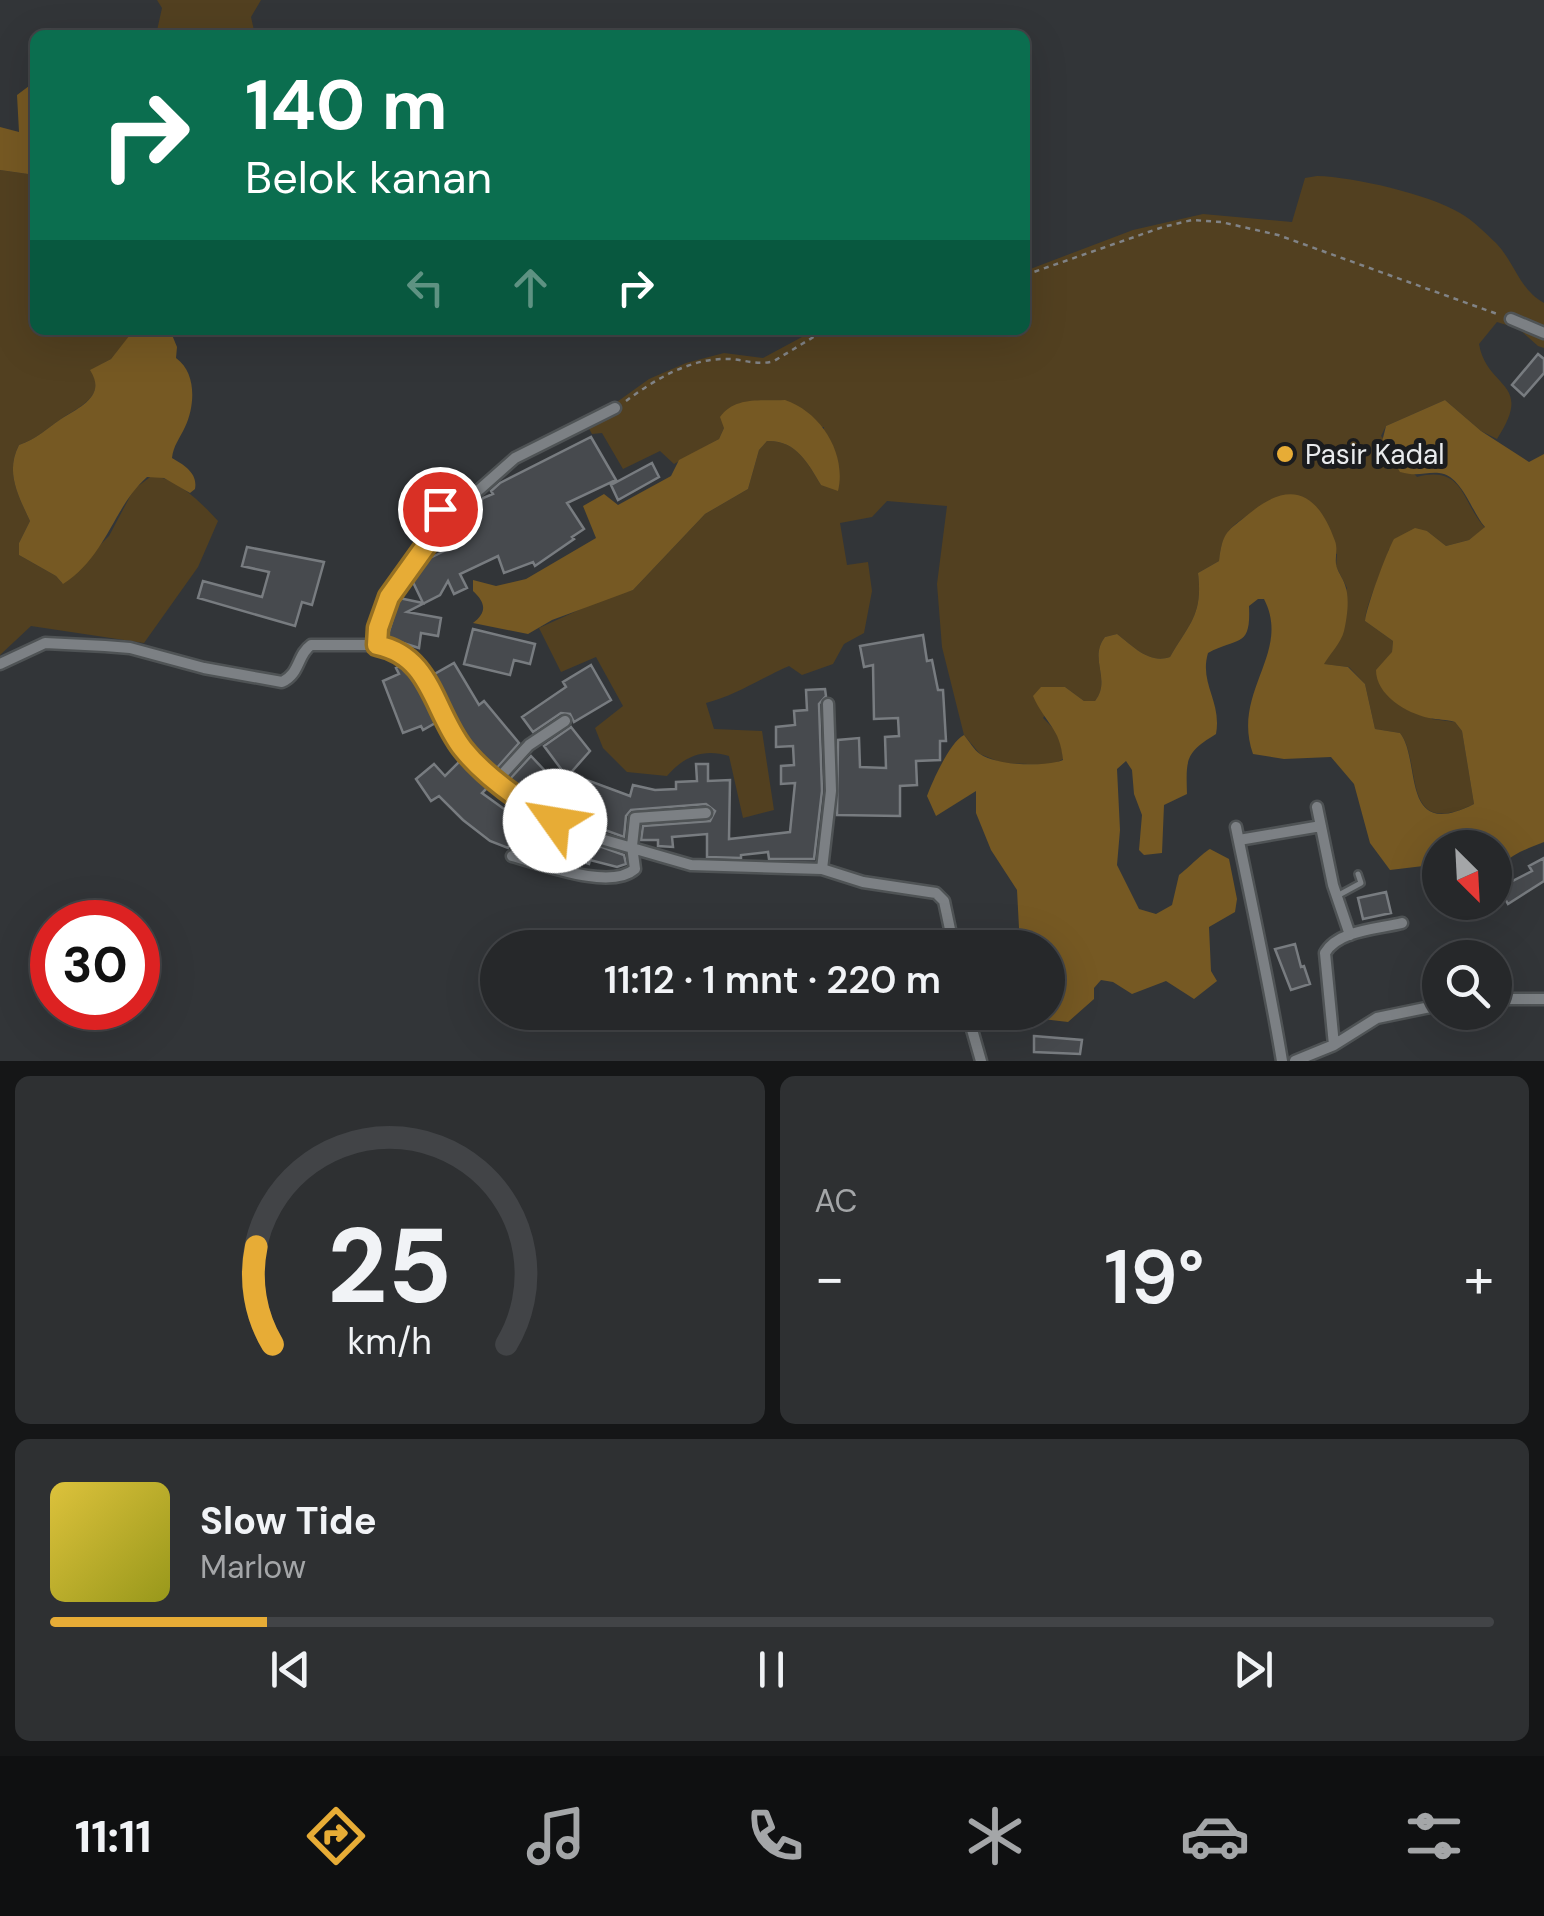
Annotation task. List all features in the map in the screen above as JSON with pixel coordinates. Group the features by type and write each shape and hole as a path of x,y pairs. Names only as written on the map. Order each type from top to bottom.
{"street":[{"path":"1511,319 1544,333"},
{"path":"377,645 378,628 389,597 432,537 432,512 454,512 515,458 616,408"},
{"path":"0,664 44,643 105,646 130,648 204,668 282,682 296,672 303,652 311,645 377,645 400,652 414,662 461,746 521,802 555,821 594,837 690,865 822,869 863,882 936,892 944,901 950,930"},
{"path":"822,869 831,791 828,704"},
{"path":"497,780 530,745 565,721"},
{"path":"1317,807 1350,935"},
{"path":"512,856 589,877 634,872 635,818 706,812"},
{"path":"1239,840 1321,826"},
{"path":"1236,827 1282,1061"},
{"path":"1334,1045 1325,953 1334,942 1350,935 1402,924"},
{"path":"1512,999 1544,999"},
{"path":"1295,1061 1334,1045 1377,1018 1422,1009"},
{"path":"972,1030 981,1061"}],"lane":[{"path":"1337,896 1361,883 1358,874"}],"path":[{"path":"1030,272 1162,227 1192,220 1221,222 1278,234 1511,319"},
{"path":"616,408 651,382 677,371 727,359 764,364 816,335"}],"shaded area":[{"path":"157,0 261,0 251,17 254,30 157,30 162,8"},
{"path":"30,86 30,174 0,170 0,127 19,132 17,95"},
{"path":"0,170 30,174 30,335 131,335 111,359 91,370 95,387 83,405 19,445 13,474 30,521 19,543 19,555 62,583 109,536 134,489 153,475 188,493 218,521 198,567 144,643 31,626 0,655"},
{"path":"1317,176 1390,188 1460,213 1496,243 1529,291 1544,303 1544,348 1519,329 1497,322 1479,344 1484,359 1510,396 1507,420 1497,439 1481,431 1445,400 1386,426 1381,436 1417,477 1444,476 1453,481 1485,528 1469,540 1446,546 1427,531 1389,549 1365,621 1393,641 1392,652 1432,719 1455,722 1462,731 1474,804 1450,813 1434,812 1424,805 1400,733 1375,729 1365,684 1349,667 1323,664 1347,588 1336,566 1337,554 1248,515 1227,534 1219,561 1198,573 1197,609 1170,657 1148,656 1117,634 1105,637 1099,653 1100,693 1095,701 1084,701 1065,687 1043,718 1060,735 1063,759 1052,765 1002,763 980,754 964,735 942,647 937,584 947,506 887,501 872,517 840,523 847,565 868,562 872,591 864,633 844,644 833,664 802,675 789,666 706,703 714,729 762,731 774,810 743,818 729,756 695,756 680,763 667,776 627,772 603,748 595,728 623,706 596,657 561,672 539,628 633,590 705,514 748,489 759,450 767,441 793,449 821,485 824,427 724,428 719,439 674,464 660,451 623,469 602,433 592,434 584,420 649,379 686,363 724,353 763,358 806,335 1030,335 1030,269 1133,230 1203,214 1292,222 1305,178"},
{"path":"130,335 172,335 176,358 191,381 192,400 172,458 192,474 195,489 190,493 164,478 147,477 126,502 90,560 63,584 19,555 19,543 30,521 13,474 15,455 19,445 89,400 95,387 90,370 111,359"},
{"path":"785,400 810,414 828,436 839,463 838,491 821,485 806,461 786,444 767,441 759,450 748,489 705,514 633,590 552,620 528,634 473,623 483,607 473,591 473,580 496,586 526,579 596,538 583,506 604,494 618,505 671,476 679,460 719,439 724,428 720,417 733,406 749,401"},
{"path":"1445,400 1481,431 1529,462 1544,454 1544,842 1512,857 1512,830 1422,830 1422,866 1390,870 1370,843 1354,784 1331,757 1284,759 1253,754 1249,711 1271,637 1271,619 1264,599 1258,599 1249,606 1245,635 1208,653 1206,674 1216,712 1216,734 1198,746 1190,758 1187,794 1164,805 1162,853 1144,855 1139,850 1142,815 1134,794 1132,770 1126,761 1117,769 1117,865 1139,909 1156,914 1172,905 1179,875 1210,849 1229,859 1237,899 1235,912 1209,927 1211,971 1217,981 1194,999 1166,981 1132,994 1113,982 1101,980 1094,988 1094,999 1065,1022 1065,930 1019,930 1017,890 991,850 976,813 976,791 936,816 927,796 948,753 964,735 980,754 998,761 1034,764 1063,760 1056,733 1033,696 1041,687 1065,687 1084,701 1095,701 1101,685 1100,645 1105,637 1117,634 1148,656 1170,657 1197,609 1198,573 1219,561 1227,533 1265,502 1290,494 1302,496 1320,512 1335,541 1337,567 1347,590 1347,614 1343,635 1324,664 1348,667 1365,684 1375,729 1400,733 1423,806 1434,813 1450,813 1474,804 1462,731 1455,722 1420,716 1387,695 1376,670 1392,652 1393,641 1365,621 1394,539 1415,528 1427,531 1446,546 1469,540 1485,527 1447,475 1400,472 1382,442 1386,426"}],"building":[{"path":"1538,354 1544,359 1544,373 1524,396 1512,385"},
{"path":"591,437 616,480 567,503 584,529 574,539 535,566 533,562 504,573 498,556 460,574 467,588 454,594 448,581 440,595 407,612 441,618 438,636 421,633 419,648 387,638 399,598 423,603 412,580 429,556 469,539 460,519 493,494 491,491 500,483"},
{"path":"652,463 659,477 618,500 611,485"},
{"path":"247,547 324,562 312,605 302,602 295,626 198,598 203,581 262,597 269,572 242,566"},
{"path":"473,629 535,644 530,664 514,660 510,675 464,664"},
{"path":"923,635 927,661 932,660 938,690 943,690 946,741 940,741 940,760 916,761 917,785 900,786 900,816 837,815 838,740 859,738 860,767 886,768 885,737 899,736 898,718 874,719 873,665 864,667 860,646"},
{"path":"454,663 479,705 484,701 519,743 496,769 468,742 431,676"},
{"path":"404,664 437,722 423,730 421,726 403,733 383,681 399,674 396,668"},
{"path":"591,665 611,700 574,722 570,714 561,713 533,732 522,717 566,687 563,682"},
{"path":"825,689 826,696 819,704 822,791 814,859 769,859 768,852 741,858 707,857 707,834 672,837 673,847 658,846 658,840 641,840 643,826 710,821 715,811 706,804 631,810 626,816 624,837 569,817 587,780 630,796 633,785 676,789 676,782 697,781 696,764 708,764 708,781 730,780 729,839 790,832 795,783 781,784 781,766 794,765 793,746 776,747 776,727 795,725 794,711 807,710 806,690"},
{"path":"571,727 590,751 567,777 544,746"},
{"path":"531,756 548,774 534,791 523,783 518,788 509,780"},
{"path":"461,760 489,786 482,793 511,814 514,809 552,829 624,855 626,864 617,867 590,860 589,864 564,856 562,862 511,843 508,848 490,841 439,796 431,801 416,779 434,764 445,776"},
{"path":"1544,858 1544,881 1512,901 1512,881 1532,871 1529,866"},
{"path":"1386,892 1391,913 1363,919 1358,898"},
{"path":"1295,944 1310,984 1291,990 1275,949"},
{"path":"1034,1036 1082,1040 1080,1054 1034,1052"}],"place":[{"name":"Pasir Kadal","path":"1285,454"}],"route":[{"path":"440,509 432,512 432,537 389,597 378,628 377,645 400,652 414,662 461,746 479,766 521,802 555,821"}]}
